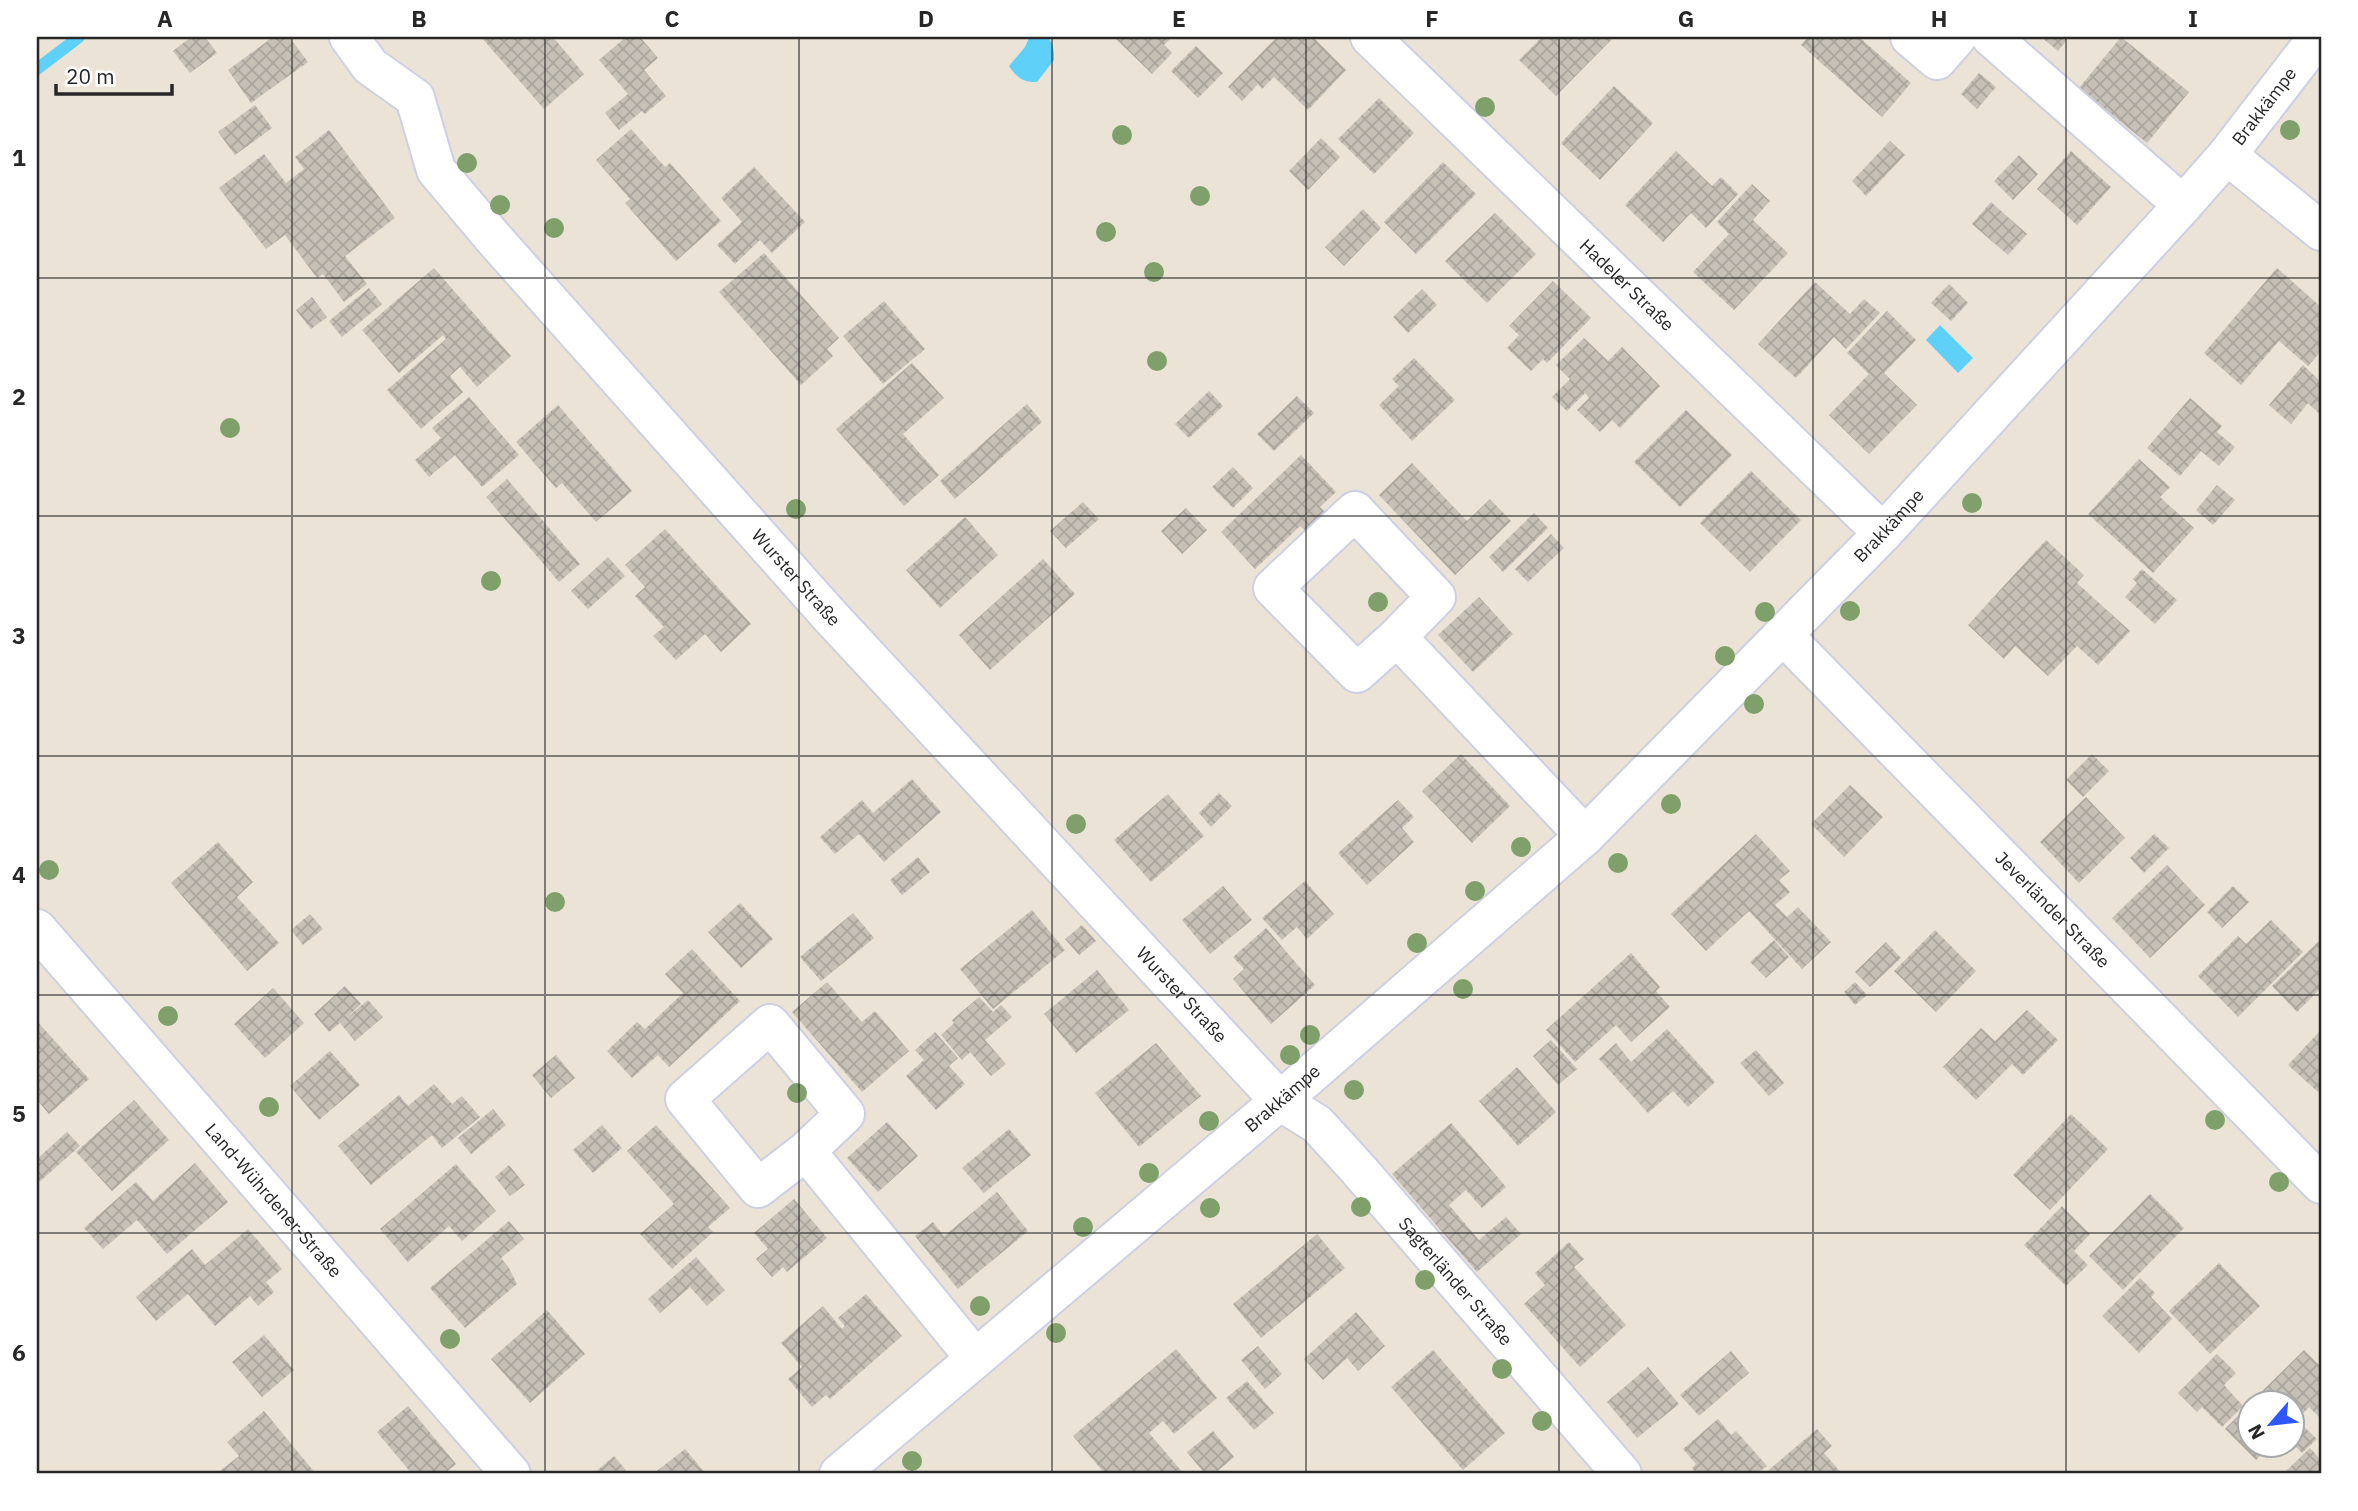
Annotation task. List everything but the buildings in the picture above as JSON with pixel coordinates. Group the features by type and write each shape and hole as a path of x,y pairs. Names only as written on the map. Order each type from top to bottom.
{"street":[{"name":"Wurster Straße","path":"349,37 370,66 415,99 436,170 514,261 829,615 1280,1101"},
{"name":"Hadeler Straße","path":"1370,37 1883,533"},
{"path":"1910,37 1937,60 1956,37"},
{"path":"1991,37 2183,205"},
{"name":"Brakkämpe","path":"839,1474 1280,1101 1585,836 1883,533 2227,155 2318,37"},
{"path":"2227,155 2321,231"},
{"name":"Jeverländer Straße","path":"1783,635 2321,1184"},
{"path":"1397,637 1585,836"},
{"name":"Land-Wührdener-Straße","path":"37,929 511,1474"},
{"name":"Sagterländer Straße","path":"1280,1101 1317,1124 1359,1169 1622,1474"},
{"path":"806,1151 975,1358"}],"water":[{"path":"1046,37 1052,44 1054,60 1037,82 1028,81 1014,73 1009,66 1029,38"},
{"path":"1940,325 1973,358 1958,373 1926,340"}],"waterway":[{"path":"37,69 79,37"}]}
